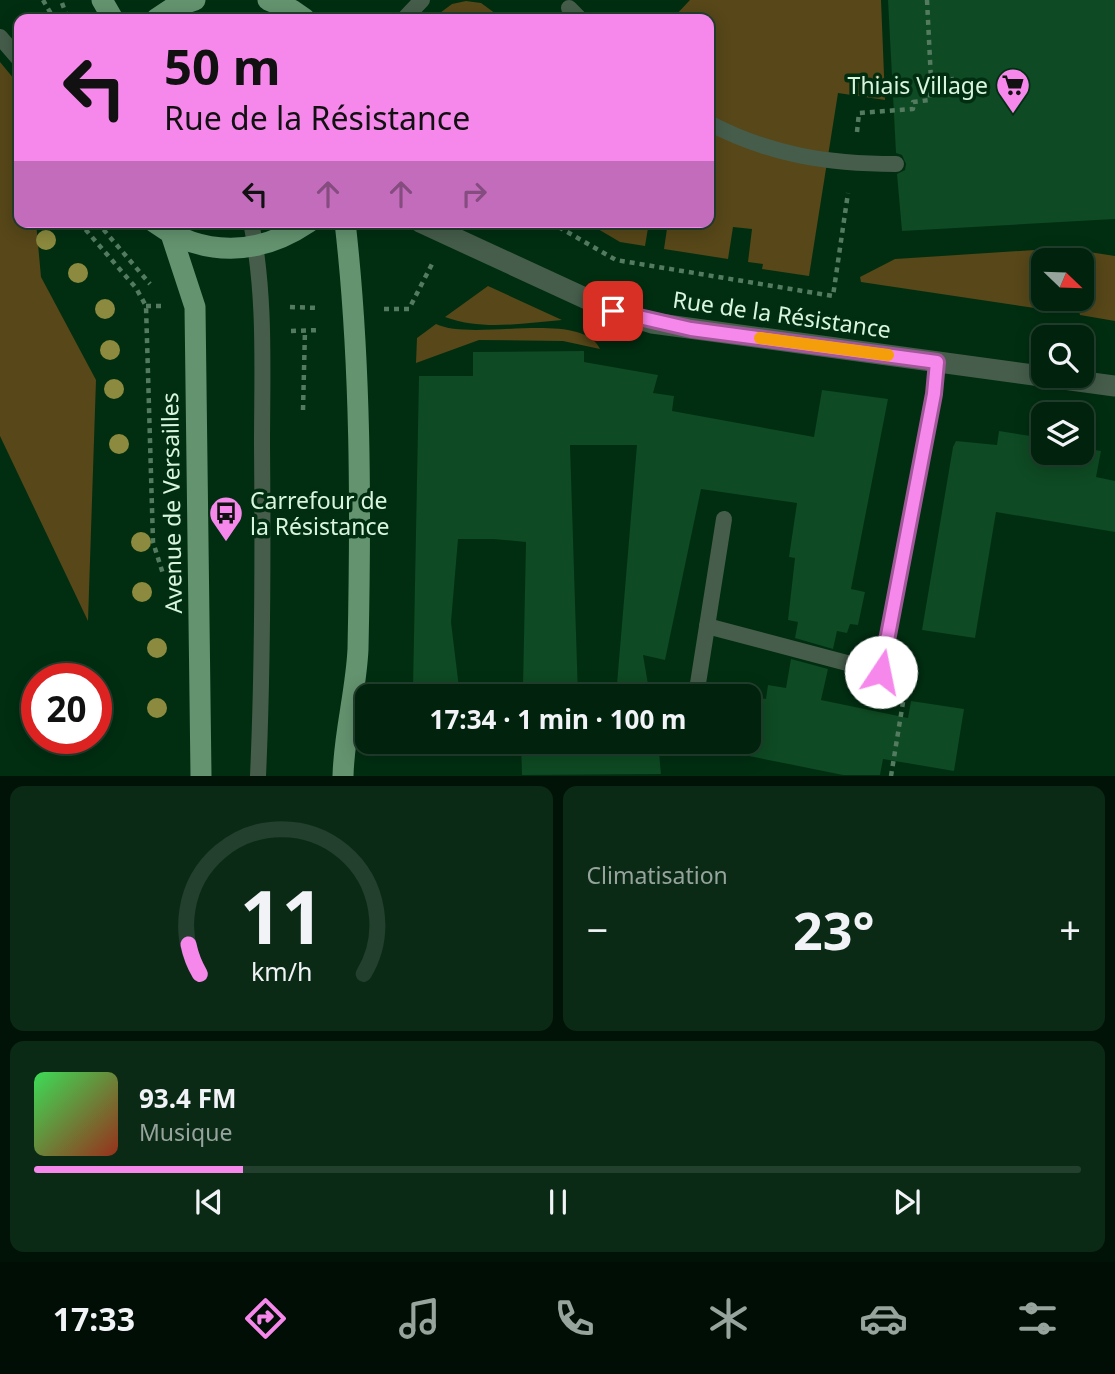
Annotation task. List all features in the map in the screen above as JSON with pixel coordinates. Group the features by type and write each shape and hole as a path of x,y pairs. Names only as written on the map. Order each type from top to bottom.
{"main road":[{"path":"175,9 195,0"},
{"path":"268,0 293,10"},
{"path":"162,228 210,247 256,248 300,228"},
{"name":"Avenue de Versailles","path":"162,228 195,307 201,775"},
{"path":"343,775 344,743 358,651 355,309 346,228"}],"street":[{"name":"Rue de la Résistance","path":"433,228 613,311 652,323 1115,386"}],"lane":[{"path":"409,14 422,0"},
{"path":"0,37 14,53"},
{"path":"714,125 736,137 786,153 842,164 896,164"},
{"path":"252,228 262,307 264,640 258,775"},
{"path":"707,626 881,672 934,394 937,362"},
{"path":"698,684 724,519"}],"path":[{"path":"856,139 859,113 913,109 913,102 930,100 927,0"},
{"path":"62,3 66,14"},
{"path":"931,80 954,79"},
{"path":"560,228 616,260 833,296 848,191"},
{"path":"84,228 136,288 146,306 153,542 169,586"},
{"path":"102,228 154,288"},
{"path":"262,307 409,309 446,234"},
{"path":"162,297 165,319"},
{"path":"146,306 165,306"},
{"path":"303,410 305,330"},
{"path":"287,331 325,330"},
{"path":"881,672 905,685 891,775"}],"shaded area":[{"path":"690,0 881,0 885,100 838,93 809,276 762,269 763,264 748,262 752,229 733,227 728,259 664,249 667,228 714,228 714,14 677,14"},
{"path":"466,1 481,3 496,14 439,14 452,4"},
{"path":"0,62 14,79 14,228 37,228 41,277 96,380 88,621 0,436"},
{"path":"596,228 648,228 645,246 620,242"},
{"path":"1031,250 1031,307 861,282 860,277 895,259"},
{"path":"1094,253 1115,256 1115,321 1080,315 1079,312 1094,312"},
{"path":"488,286 562,320 488,325 445,317"},
{"path":"436,324 453,329 550,328 572,331 589,337 600,349 563,341 479,340 416,363 417,338"}],"building":[{"name":"Thiais Village","path":"888,0 1115,0 1115,219 902,231 897,174 905,170 906,164 902,155 896,153"},
{"path":"584,351 584,362 658,375 653,393 674,396 672,411 814,437 822,390 888,399 851,589 865,592 858,625 850,624 847,633 837,631 833,649 795,638 798,622 788,620 795,558 789,557 797,503 701,489 665,660 643,655 648,684 617,684 637,445 570,445 578,684 523,684 526,542 458,539 451,622 459,684 413,684 419,376 473,376 473,352"},
{"path":"999,431 1031,436 1031,465 1094,465 1094,450 1101,451 1096,477 1115,481 1115,532 996,512 975,638 922,630 953,447 956,441 997,445"},
{"path":"791,659 828,669 821,700 908,718 911,701 964,709 954,771 883,759 880,775 843,775 749,756 761,754 761,698 766,699 768,685 786,688"},
{"path":"521,754 659,754 661,774 522,775"}],"slow traffic":[{"path":"760,338 888,355"}],"place":[{"name":"Thiais Village","path":"1013,115"},
{"name":"Carrefour de la Résistance","path":"226,543"}],"route":[{"path":"613,311 652,323 937,362 934,394 881,672"}]}
